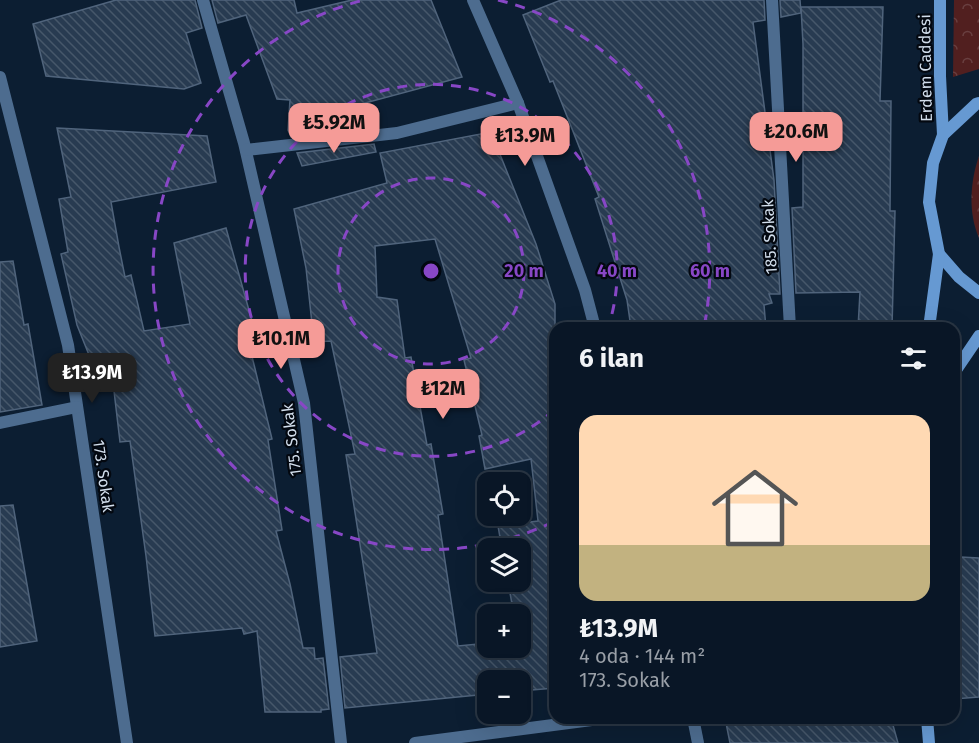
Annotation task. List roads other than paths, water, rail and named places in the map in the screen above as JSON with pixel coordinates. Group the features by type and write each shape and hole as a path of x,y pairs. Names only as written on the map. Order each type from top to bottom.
{"main road":[{"name":"Erdem Caddesi","path":"940,0 943,135"},
{"path":"930,322 939,254 929,202 933,163 943,135 976,104 979,104"},
{"path":"939,254 959,277 979,293"},
{"path":"960,364 979,336"},
{"path":"927,724 929,743"}],"street":[{"name":"175. Sokak","path":"203,0 246,150 304,403 340,743"},
{"path":"473,0 518,104 585,290 593,322"},
{"name":"185. Sokak","path":"772,0 790,322"},
{"name":"173. Sokak","path":"0,76 68,345 128,743"},
{"path":"246,150 397,133 518,104"},
{"path":"0,423 77,407"},
{"path":"415,743 561,724"},
{"path":"694,724 698,743"}]}
